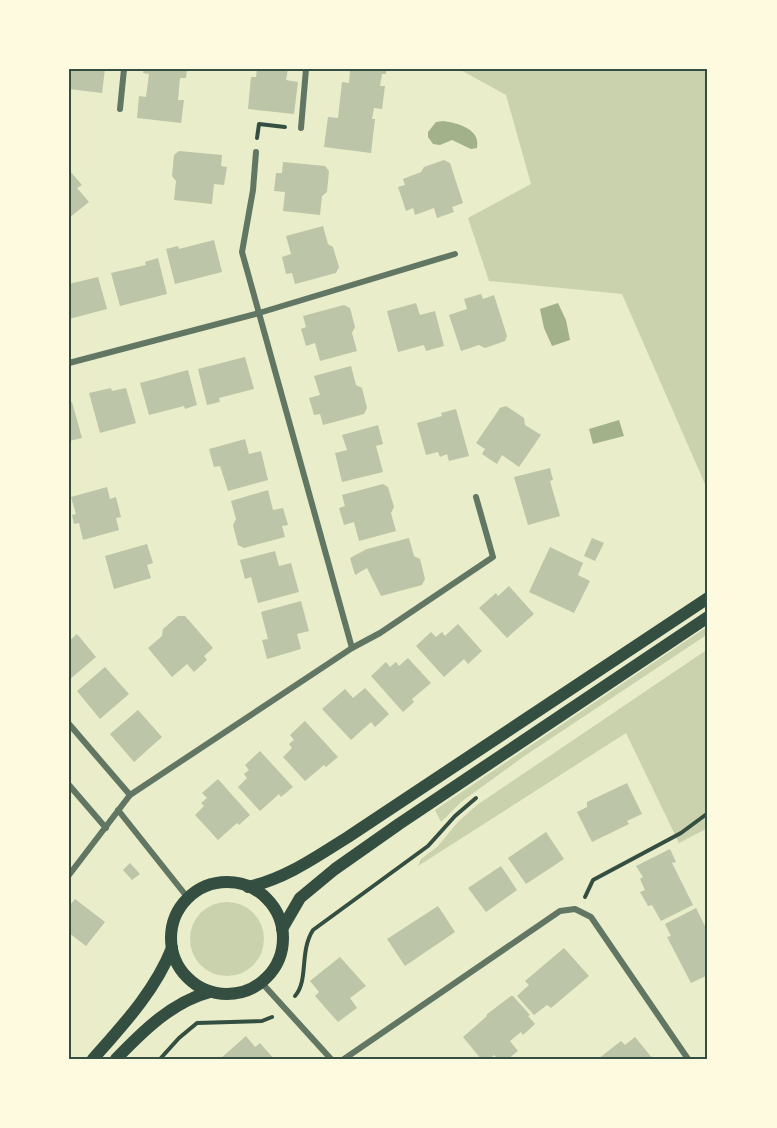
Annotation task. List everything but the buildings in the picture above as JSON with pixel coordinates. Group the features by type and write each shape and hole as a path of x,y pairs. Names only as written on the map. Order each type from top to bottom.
{"main road":[{"path":"248,887 271,881 317,856 708,598"},
{"path":"282,929 300,898 335,869 708,617"},
{"path":"236,883 248,887 256,891 275,911 282,929 280,955 275,967 252,988 237,993 210,992 199,987 185,975 178,965 172,948 173,924 177,912 188,898 204,888 216,884 236,883"},
{"path":"93,1059 129,1018 147,993 162,970 172,948"},
{"path":"116,1059 169,1011 192,998 210,992"}],"street":[{"path":"120,109 124,69"},
{"path":"301,128 306,69"},
{"path":"256,152 253,190 242,252 352,648"},
{"path":"69,363 259,313 455,254"},
{"path":"69,875 130,795 493,557 476,497"},
{"path":"69,724 130,795"},
{"path":"69,785 106,828"},
{"path":"118,810 188,898"},
{"path":"344,1059 560,911 579,910 591,917 688,1059"},
{"path":"261,982 331,1059"}],"path":[{"path":"256,152 259,124 301,128"},
{"path":"296,995 301,987 306,942 313,930 428,846 456,816 482,794"},
{"path":"579,910 593,880 681,833 708,813"},
{"path":"160,1059 179,1038 197,1023 262,1021 272,1016"}],"shaded area":[{"path":"459,69 708,69 708,491 622,294 489,281 468,218 531,184 506,95"},
{"path":"443,121 467,128 475,136 477,148 471,149 452,140 440,145 433,144 428,137 428,132 436,122"},
{"path":"558,303 566,320 570,340 552,346 544,328 540,309"},
{"path":"619,420 624,436 593,444 589,429"},
{"path":"708,626 708,634 523,757 461,802 441,822 435,810"},
{"path":"708,649 708,828 679,843 626,733 418,866 421,859 437,847 458,822 477,805"},
{"path":"220,902 234,902 248,908 258,918 264,932 262,953 248,970 234,976 220,976 206,970 196,960 190,946 190,932 196,918 206,908"}]}
